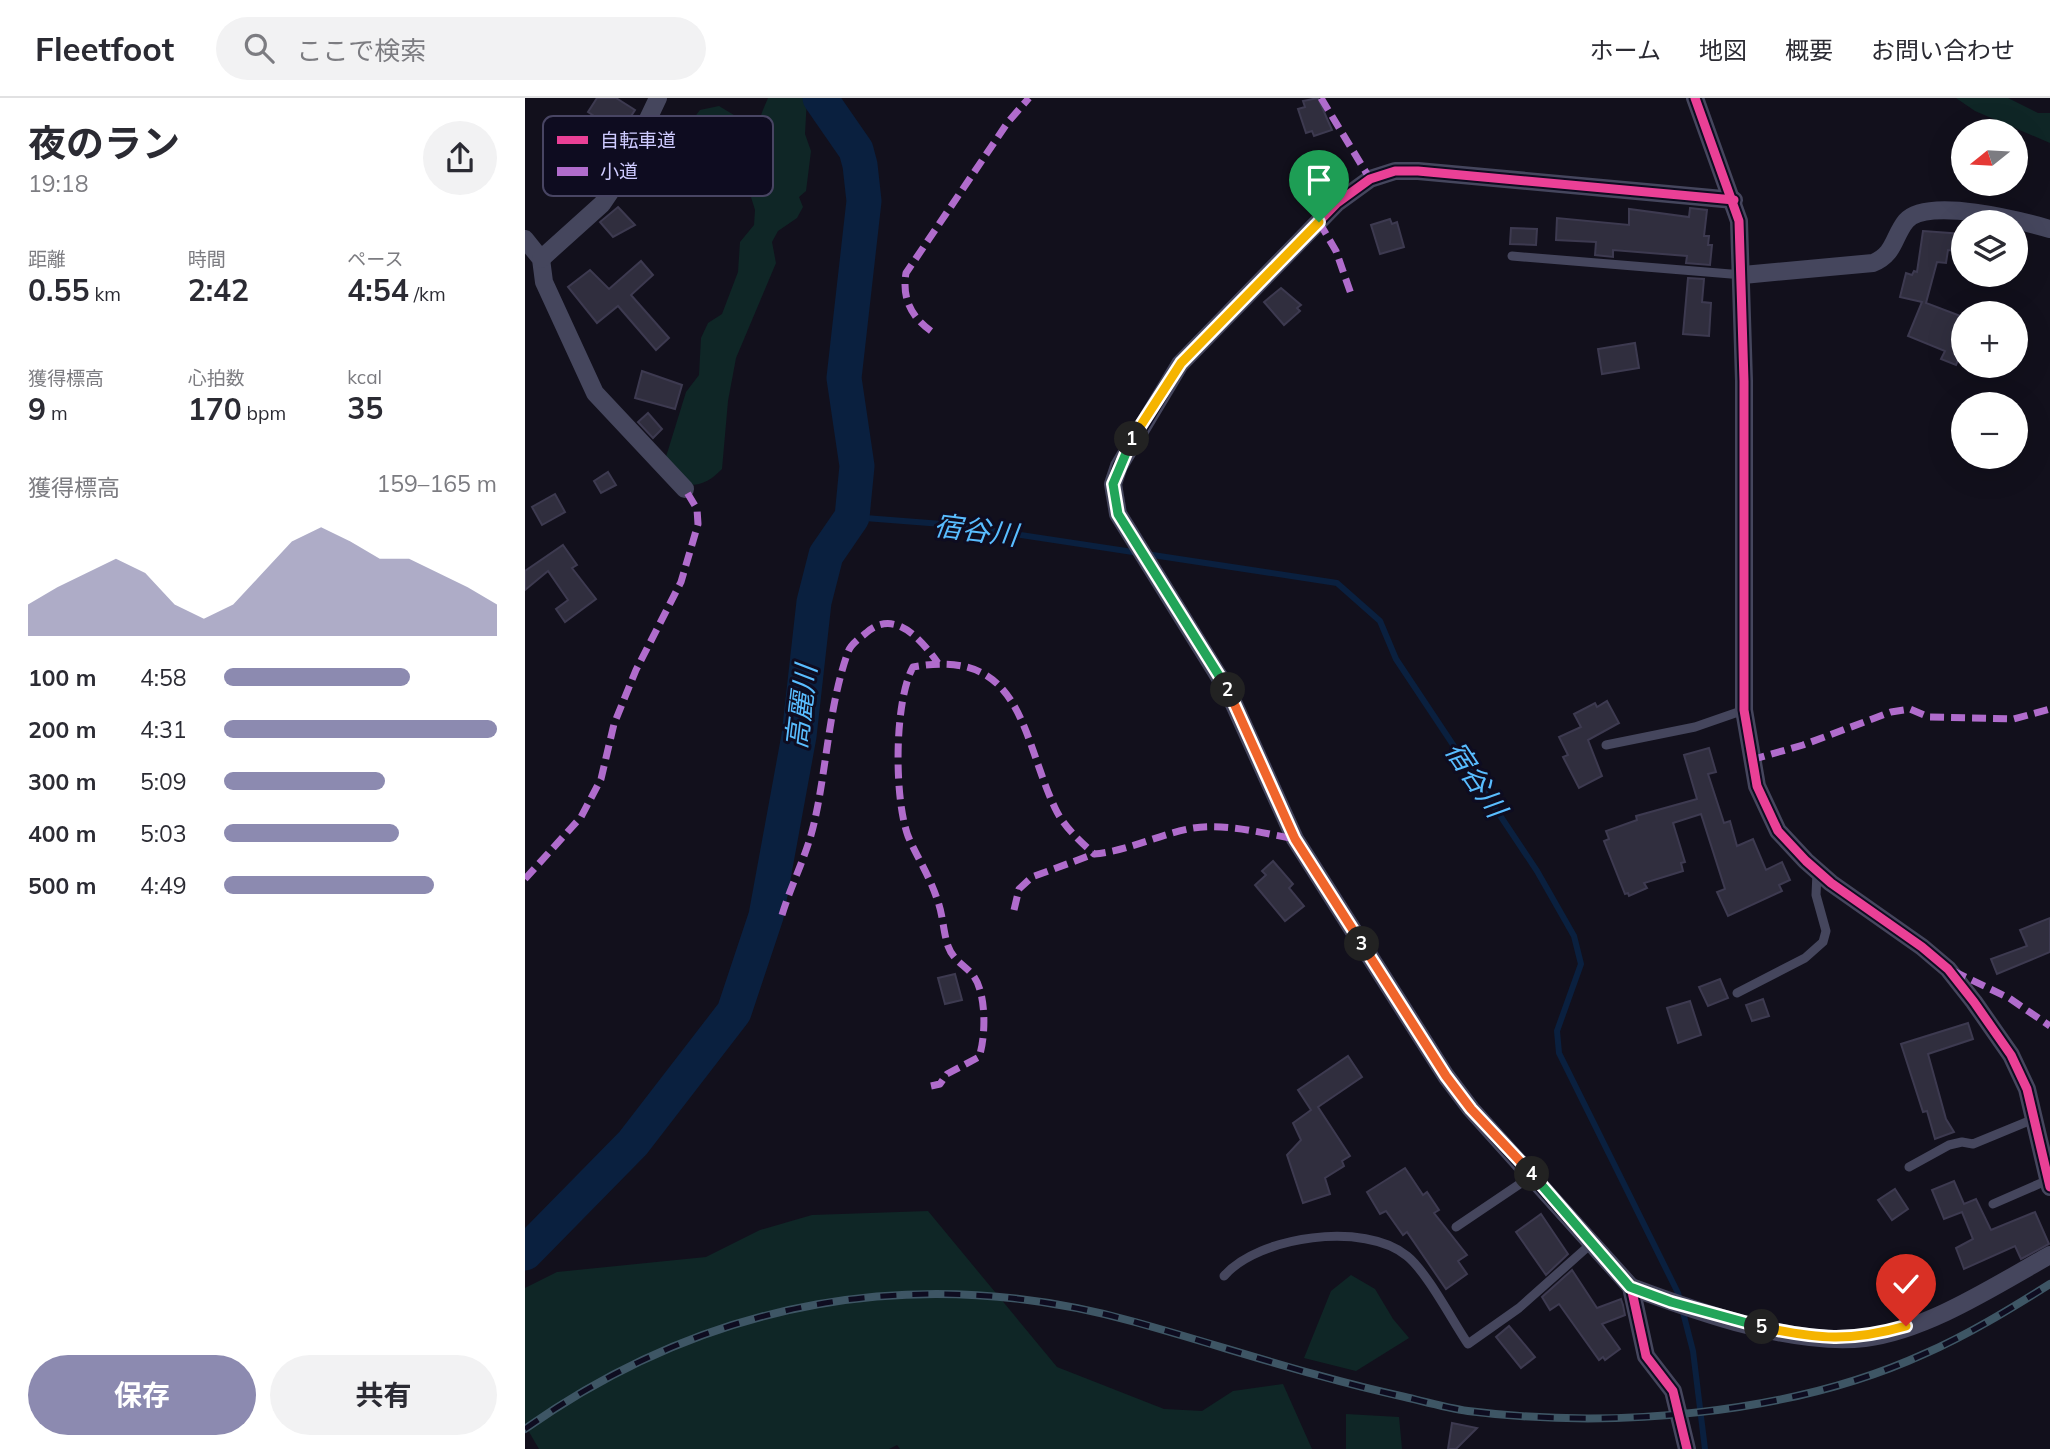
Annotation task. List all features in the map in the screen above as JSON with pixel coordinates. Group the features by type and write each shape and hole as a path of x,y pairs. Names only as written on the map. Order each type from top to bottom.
{"street":[{"path":"649,116 658,98"},
{"path":"1695,98 1734,200 1739,221 1743,275 1744,710 1757,786 1778,831 1818,871 1948,969 2011,1055 2027,1089 2049,1184"},
{"path":"1685,1448 1673,1391 1646,1356 1630,1287 1533,1175 1471,1109 1446,1076 1295,839 1228,691 1118,514 1113,484 1131,441 1181,363 1337,203 1370,179 1395,171 1419,171 1734,200"},
{"path":"541,259 607,196"},
{"path":"1743,275 1873,263 1884,259 1892,249 1906,221 1926,211 1993,213 2050,229"},
{"path":"525,239 541,259 544,282 595,393 685,489"},
{"path":"1630,1287 1671,1302 1794,1334 1833,1339 1866,1338 1906,1326 1961,1304 2050,1255"}],"lane":[{"path":"1511,256 1743,275"},
{"path":"1606,744 1695,727 1744,710"},
{"path":"1737,993 1793,965 1818,949 1823,942 1826,931 1816,895 1818,871"},
{"path":"1909,1167 1949,1145 1962,1142 1973,1144 2034,1119"},
{"path":"1456,1227 1533,1175"},
{"path":"1993,1204 2049,1184"},
{"path":"1224,1276 1234,1265 1253,1253 1279,1244 1355,1237 1386,1243 1409,1257 1468,1344 1519,1308 1592,1243"}],"green space":[{"path":"768,98 807,98 805,134 811,151 806,191 799,197 803,207 797,218 778,231 772,242 776,263 736,358 728,401 722,469 707,481 689,485 665,460 686,392 699,375 701,338 708,323 722,314 738,272 740,242 754,225 755,210 751,196 773,196 773,116 761,116"},
{"path":"1956,98 2008,98 2038,113 2050,113 2050,143 2028,134 2028,119 1994,119 1975,111"},
{"path":"719,106 736,116 695,116 700,110"},
{"path":"928,1211 1057,1367 1164,1409 1202,1411 1233,1391 1283,1384 1312,1449 900,1449 897,1445 889,1449 539,1449 525,1425 525,1288 557,1272 706,1257 760,1230 812,1215"},
{"path":"1351,1275 1375,1289 1393,1319 1409,1338 1356,1371 1304,1358 1331,1291"},
{"path":"1346,1414 1399,1417 1402,1449 1346,1449"}],"building":[{"path":"597,98 616,98 635,110 631,116 594,116 588,112"},
{"path":"1318,98 1332,130 1314,136 1312,131 1306,133 1298,109 1305,107 1303,101"},
{"path":"618,207 635,225 613,237 600,222"},
{"path":"1690,208 1707,210 1704,236 1709,236 1708,245 1712,245 1710,265 1686,263 1687,256 1613,250 1613,257 1595,255 1596,242 1556,240 1557,218 1629,225 1629,209 1689,217"},
{"path":"1390,219 1392,224 1397,222 1404,247 1380,254 1371,225"},
{"path":"1511,228 1537,229 1536,245 1510,244"},
{"path":"1923,231 1951,233 1951,250 1948,250 1946,263 1937,262 1926,303 1951,312 1951,363 1941,359 1945,351 1908,336 1922,302 1900,297 1906,273 1912,275 1914,271 1917,272"},
{"path":"641,261 653,275 631,295 669,338 656,350 618,306 597,323 568,287 590,270 609,289"},
{"path":"1688,278 1704,279 1702,302 1711,303 1709,336 1683,334"},
{"path":"1281,288 1301,305 1297,308 1300,311 1284,325 1264,302"},
{"path":"1635,343 1639,368 1602,374 1598,349"},
{"path":"642,371 682,385 675,409 635,398"},
{"path":"648,413 662,429 653,438 638,422"},
{"path":"608,472 616,485 601,493 594,481"},
{"path":"555,494 565,512 542,525 532,507"},
{"path":"563,545 577,565 572,568 596,599 565,622 556,609 568,600 548,571 525,590 525,571"},
{"path":"1607,701 1619,723 1588,740 1602,776 1579,788 1563,757 1568,755 1559,737 1581,727 1574,714 1595,703 1597,707"},
{"path":"1709,748 1716,772 1708,774 1724,823 1730,821 1737,846 1753,839 1766,870 1782,862 1790,880 1779,885 1782,891 1728,916 1717,892 1725,889 1701,814 1673,823 1685,862 1681,863 1683,871 1644,883 1647,888 1629,896 1628,893 1625,894 1604,841 1609,839 1606,831 1637,820 1636,816 1697,799 1684,755"},
{"path":"1273,861 1293,884 1289,888 1304,906 1285,921 1255,885 1266,875 1262,871"},
{"path":"2050,918 2050,952 1997,974 1991,959 2027,946 2020,930"},
{"path":"955,974 962,1000 945,1004 938,978"},
{"path":"1720,979 1728,998 1708,1006 1699,987"},
{"path":"1763,999 1769,1016 1752,1021 1746,1005"},
{"path":"1690,1001 1701,1035 1678,1043 1667,1008"},
{"path":"1968,1023 1973,1039 1928,1054 1946,1119 1954,1132 1935,1139 1927,1111 1923,1112 1901,1044"},
{"path":"1348,1056 1362,1077 1318,1107 1350,1156 1342,1161 1344,1166 1325,1178 1330,1194 1303,1203 1287,1155 1301,1140 1293,1123 1311,1110 1298,1090"},
{"path":"1405,1168 1423,1195 1427,1192 1439,1210 1434,1213 1467,1255 1458,1261 1467,1274 1446,1289 1407,1232 1403,1235 1386,1211 1380,1214 1367,1192"},
{"path":"1954,1181 1964,1204 1976,1199 1991,1230 2035,1212 2049,1244 2021,1259 2015,1246 1964,1269 1956,1248 1973,1239 1962,1212 1944,1219 1932,1190"},
{"path":"1895,1189 1908,1209 1892,1220 1878,1200"},
{"path":"1541,1214 1568,1254 1546,1275 1516,1232"},
{"path":"1572,1270 1597,1308 1621,1299 1625,1315 1602,1324 1620,1349 1605,1360 1603,1357 1599,1360 1559,1304 1550,1310 1542,1297"},
{"path":"1509,1326 1535,1357 1521,1368 1496,1337"},
{"path":"1452,1423 1477,1428 1456,1449 1448,1449"}],"waterway":[{"name":"高麗川","path":"525,1253 633,1143 734,1012 766,916 799,736 814,602 826,555 852,517 857,466 844,378 864,201 856,150 820,98"},
{"name":"宿谷川","path":"852,517 955,525 1337,583 1380,621 1396,659 1537,871 1574,936 1581,964 1557,1031 1559,1053 1678,1293 1693,1351 1705,1449"}],"railway":[{"path":"525,1429 595,1385 668,1349 742,1322 818,1304 896,1295 974,1295 1054,1304 1135,1322 1337,1380 1444,1407 1523,1416 1581,1418 1700,1412 1759,1404 1816,1391 1872,1375 1940,1347 2050,1284"}],"marked path":[{"path":"931,331 918,319 909,305 905,290 906,273 1008,122 1029,98"},
{"path":"1321,98 1370,179"},
{"path":"1319,222 1336,251 1351,294"},
{"path":"525,879 581,817 601,779 614,724 636,670 681,582 698,524 697,509 685,489"},
{"path":"782,915 812,832 832,714 849,649 877,626 897,625 916,637 938,663"},
{"path":"931,1086 940,1084 947,1074 979,1057 984,1014 977,982 950,951 937,899 903,819 898,775 899,726 902,703 913,667 949,664 977,670 997,684 1013,703 1024,726 1055,808 1072,833 1094,854 1201,827 1242,829 1295,839"},
{"path":"1751,760 1803,745 1891,712 1910,709 1929,717 2014,719 2050,709"},
{"path":"1014,910 1019,889 1032,877 1094,854"},
{"path":"1953,971 2009,998 2050,1026"}],"cycle path":[{"path":"1695,98 1739,221 1744,381 1744,710 1757,786 1778,831 1806,861 1831,883 1922,947 1948,969 1974,1002 2011,1055 2027,1089 2050,1187"},
{"path":"1687,1449 1673,1391 1646,1356 1631,1287 1471,1109 1446,1076 1295,839 1228,691 1118,514 1113,484 1119,466 1180,364 1337,203 1370,179 1395,171 1418,171 1734,200"}],"route":[{"path":"1319,222 1181,363 1167,382 1119,466 1113,484 1113,498 1118,514 1228,691 1295,839 1446,1076 1471,1109 1552,1196 1630,1287 1671,1302 1794,1334 1833,1339 1866,1338 1906,1326"}]}
